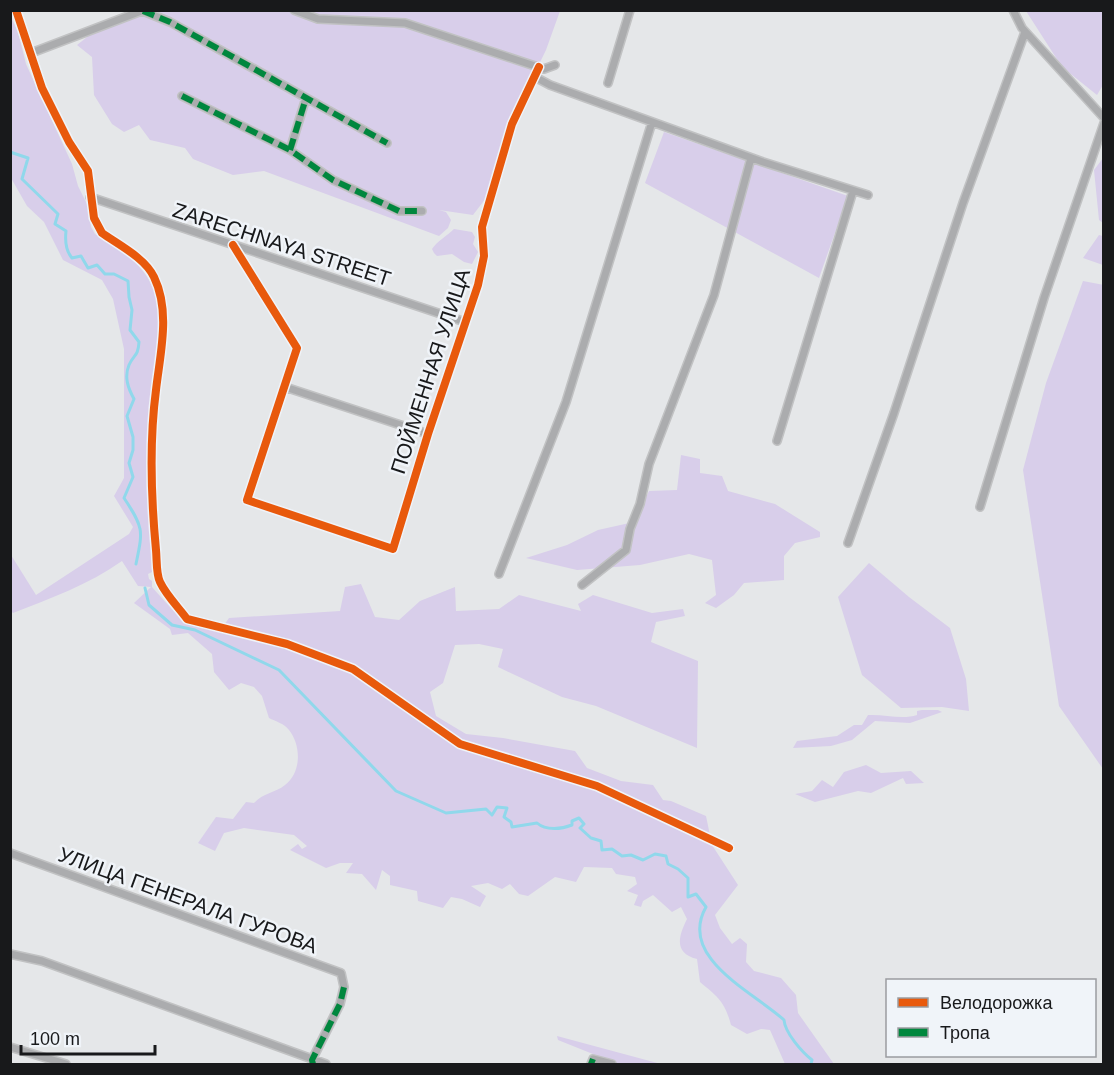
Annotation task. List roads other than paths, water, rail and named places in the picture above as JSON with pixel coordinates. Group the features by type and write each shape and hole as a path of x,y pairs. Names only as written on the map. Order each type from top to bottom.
{"street":[{"path":"16,10 42,88 69,142 88,171 94,218 102,233 147,266 154,277 164,311 151,424 155,538 159,581 187,619 287,644 353,669 460,744 597,786 729,848"},
{"path":"294,10 318,19 405,23 544,69 555,65"},
{"path":"608,83 630,10"},
{"path":"1013,10 1025,32 1104,118"},
{"path":"31,53 144,11 170,22 387,143"},
{"path":"848,543 963,203 1025,32"},
{"name":"ПОЙМЕННАЯ УЛИЦА","path":"285,387 247,500 393,549 428,434 478,285 484,256 482,227 512,124 538,67"},
{"path":"535,77 550,85 751,158 868,195"},
{"path":"182,96 290,150 333,180 399,211 422,211"},
{"path":"290,150 306,98"},
{"path":"499,574 566,402 652,122"},
{"path":"980,507 1061,250 1104,123"},
{"path":"582,585 626,550 649,464 714,295 751,158"},
{"path":"777,441 853,191"},
{"name":"ZARECHNAYA STREET","path":"90,197 465,322"},
{"path":"233,245 297,348 285,387 428,434"},
{"name":"УЛИЦА ГЕНЕРАЛА ГУРОВА","path":"10,853 341,973 344,987 340,1004 313,1062"},
{"path":"10,954 42,961 326,1065"},
{"path":"10,1047 66,1065"},
{"path":"592,1062 612,1065"}],"waterway":[{"path":"10,152 28,158 22,179 58,214 55,224 66,231 66,245 72,258 81,256 88,268 97,265 105,274 114,274 128,281 132,310 130,330 139,342 137,353 129,365 127,374 128,387 134,399 127,416 133,437 133,450 129,463 133,477 124,498 140,530 136,564"},
{"path":"145,588 149,605 172,625 195,630 279,670 396,791 446,813 486,809 492,815 497,807 507,808 504,817 511,822 512,827 537,823 549,828 559,828 572,825 572,821 579,818 584,824 580,828 591,838 601,841 602,850 612,849 622,856 631,855 643,860 655,854 666,856 668,864 688,878 688,897 696,894 706,907 700,925 702,942 710,958 739,986 784,1020 791,1036 812,1060 811,1064"}]}
